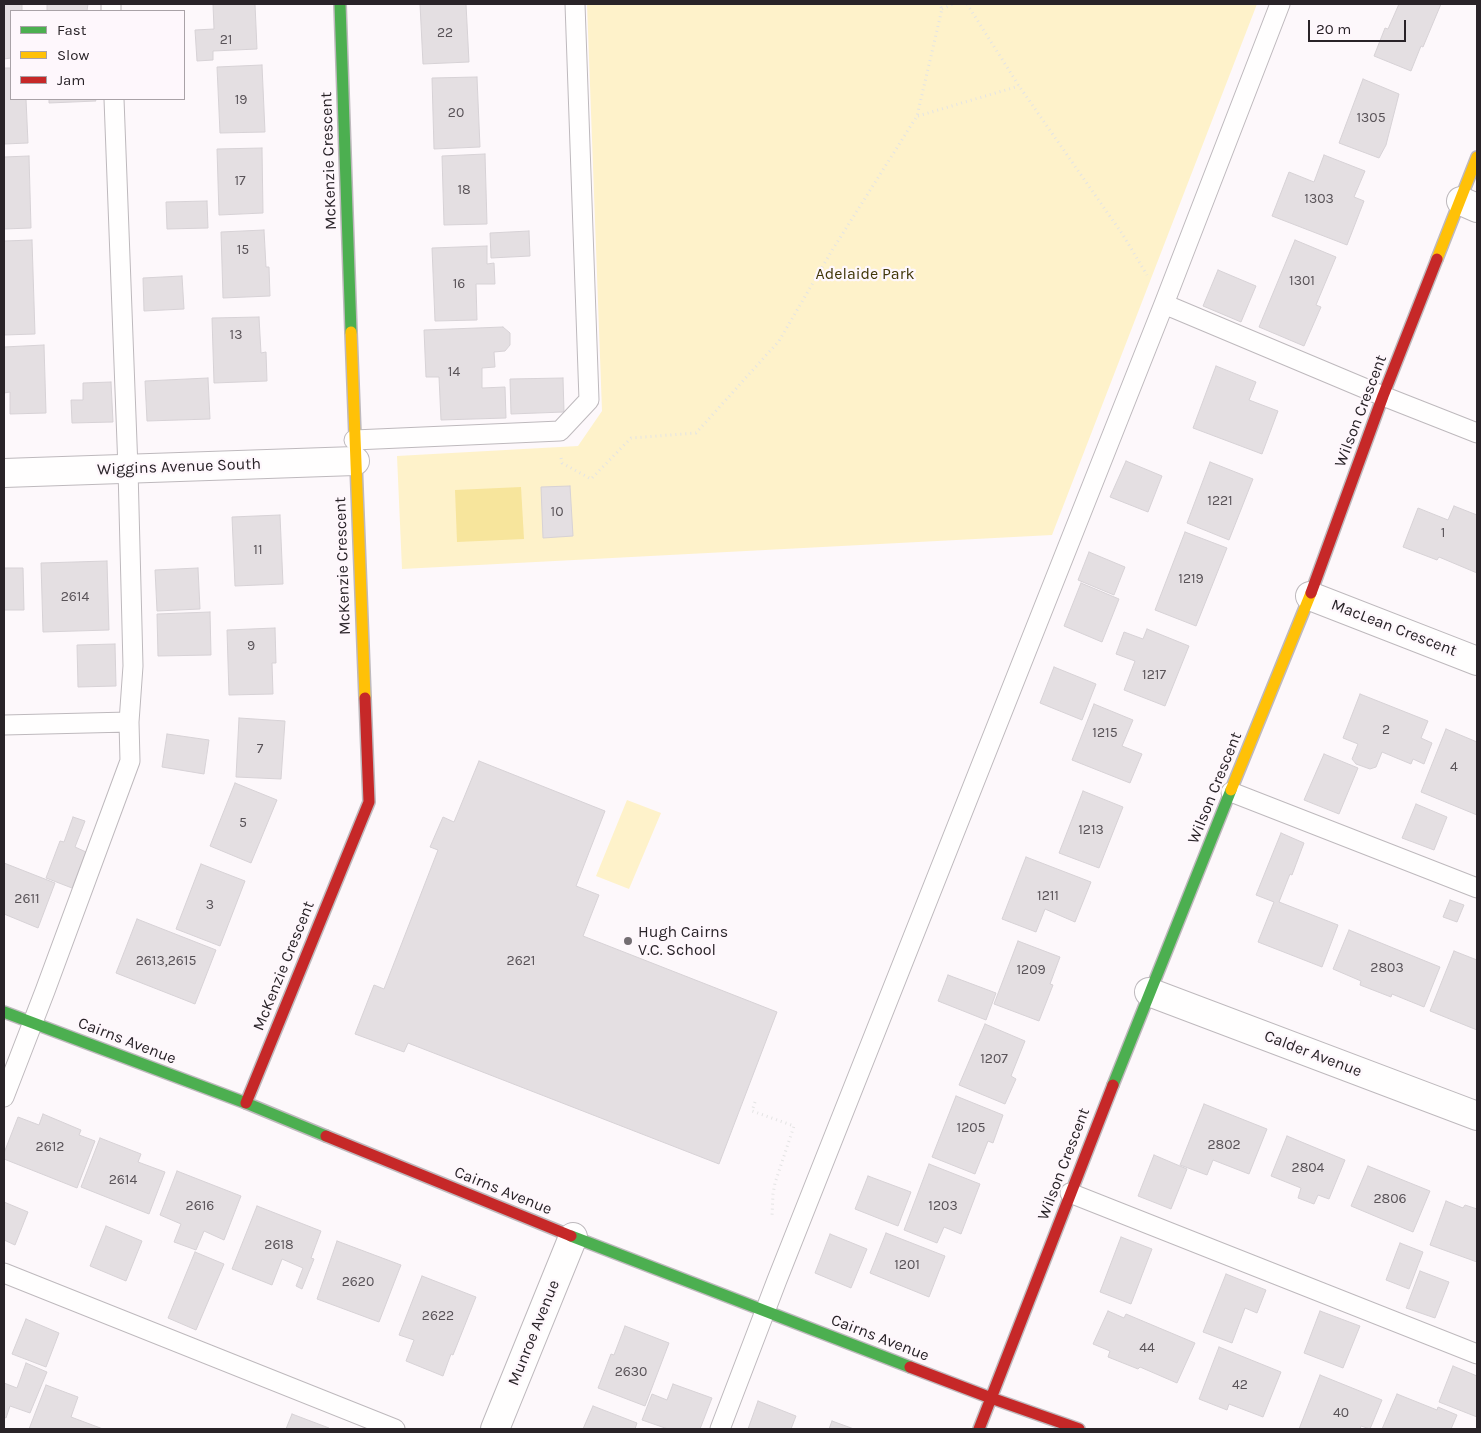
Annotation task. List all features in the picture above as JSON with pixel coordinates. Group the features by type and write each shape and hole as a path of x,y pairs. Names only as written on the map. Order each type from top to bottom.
{"street":[{"name":"McKenzie Crescent","path":"246,1103 368,802 354,451 340,4"},
{"name":"Wilson Crescent","path":"979,1429 1149,992 1310,596 1383,396 1469,205 1477,158"},
{"name":"Wiggins Avenue South","path":"4,474 128,469 354,451"},
{"name":"MacLean Crescent","path":"1310,596 1477,661"},
{"name":"Calder Avenue","path":"1149,992 1477,1116"},
{"name":"Cairns Avenue","path":"4,1012 246,1103 573,1237 991,1398 1079,1429"},
{"name":"Munroe Avenue","path":"495,1429 573,1237"}],"lane":[{"path":"354,451 560,431 589,400 575,4"},
{"path":"720,1429 1164,304 1280,4"},
{"path":"4,1097 130,761 129,722 133,666 128,469 114,100"},
{"path":"1164,304 1383,396 1477,433"},
{"path":"4,725 129,722"},
{"path":"1231,792 1477,888"},
{"path":"1070,1194 1477,1354"},
{"path":"4,1273 395,1429"}],"path":[{"path":"560,431 562,463 591,479 631,438 696,433 779,341 831,252 917,116 942,9 939,4"},
{"path":"942,9 953,4"},
{"path":"967,4 1019,86 1123,235 1164,304"},
{"path":"917,116 1019,86"},
{"path":"755,1102 752,1111 794,1126 775,1183 771,1222"}],"green space":[{"name":"Adelaide Park","path":"587,4 1257,4 1052,535 402,569 397,456 578,446 602,411"},
{"path":"627,800 661,813 629,889 596,876"}],"shaded area":[{"path":"521,487 524,539 457,542 455,490"}],"building":[{"path":"4,4 22,4 22,10 10,10 10,58 4,59"},
{"path":"47,4 88,4 87,10 47,10"},
{"path":"213,4 255,4 257,49 213,51 213,60 197,61 195,30 214,29"},
{"path":"420,4 466,4 469,62 423,64"},
{"path":"1399,4 1441,4 1411,71 1374,56 1385,28 1388,29"},
{"path":"262,65 265,132 220,133 217,67"},
{"path":"4,68 10,68 10,100 26,100 28,143 4,144"},
{"path":"477,77 480,147 434,149 432,78"},
{"path":"1363,79 1399,94 1386,145 1379,158 1339,143"},
{"path":"49,100 96,101 49,103"},
{"path":"262,148 263,213 219,215 217,149"},
{"path":"485,154 487,224 444,225 442,156"},
{"path":"1324,155 1365,171 1354,197 1364,201 1347,245 1272,216 1289,172 1314,182"},
{"path":"29,156 31,228 4,229 4,157"},
{"path":"207,201 208,228 167,229 166,202"},
{"path":"264,230 266,267 269,267 270,296 223,298 221,232"},
{"path":"529,231 530,256 491,258 490,233"},
{"path":"32,240 35,334 4,335 4,241"},
{"path":"1295,240 1336,257 1316,305 1321,307 1304,346 1259,327"},
{"path":"487,246 487,264 494,263 495,284 476,284 477,320 435,321 432,248"},
{"path":"1218,270 1256,286 1241,322 1203,306"},
{"path":"182,276 184,309 144,311 143,278"},
{"path":"259,317 261,353 266,352 267,381 214,383 212,318"},
{"path":"503,327 510,333 510,345 505,351 494,352 495,367 482,368 482,388 505,387 506,418 441,420 439,377 426,377 424,330"},
{"path":"44,345 46,413 10,414 10,392 4,393 4,347"},
{"path":"1216,366 1256,382 1249,400 1278,411 1262,454 1193,428"},
{"path":"208,378 210,419 147,421 145,381"},
{"path":"563,378 564,412 511,414 510,379"},
{"path":"111,382 113,422 72,423 71,400 83,400 83,383"},
{"path":"1126,461 1162,476 1148,512 1110,497"},
{"path":"1210,462 1253,479 1229,540 1187,523"},
{"path":"570,486 573,536 543,538 541,487"},
{"path":"1454,506 1477,515 1477,573 1439,557 1437,560 1403,547 1418,508 1448,520"},
{"path":"280,515 283,584 235,586 232,517"},
{"path":"1185,532 1227,548 1196,626 1155,610"},
{"path":"1089,552 1125,567 1114,595 1078,580"},
{"path":"107,561 109,630 43,632 41,563"},
{"path":"4,568 23,568 24,610 4,610"},
{"path":"198,568 200,609 157,611 155,570"},
{"path":"1081,583 1119,599 1102,642 1064,626"},
{"path":"210,612 211,655 158,656 157,614"},
{"path":"275,628 276,663 272,663 273,694 229,695 227,630"},
{"path":"1147,629 1189,646 1165,706 1124,690 1135,661 1116,654 1124,632 1143,639"},
{"path":"115,644 116,686 78,687 77,645"},
{"path":"1054,667 1096,684 1082,720 1040,703"},
{"path":"1360,694 1428,721 1421,738 1432,743 1424,764 1413,759 1411,764 1382,752 1376,767 1370,769 1356,764 1352,759 1358,744 1343,738"},
{"path":"1094,704 1133,720 1122,746 1142,754 1130,783 1072,760"},
{"path":"239,718 285,721 281,779 236,777"},
{"path":"1446,729 1477,742 1477,815 1421,792"},
{"path":"167,734 209,740 204,774 162,767"},
{"path":"1324,754 1358,768 1339,814 1304,800"},
{"path":"479,761 605,811 576,886 599,895 583,936 777,1012 719,1164 408,1043 404,1052 355,1034 374,985 384,989 438,850 430,847 443,817 454,822"},
{"path":"235,783 277,800 251,863 210,846"},
{"path":"1083,791 1123,807 1099,868 1059,853"},
{"path":"1416,804 1447,817 1434,850 1402,838"},
{"path":"73,817 85,821 75,847 86,852 72,888 46,878 60,841 64,842"},
{"path":"1281,833 1304,843 1279,902 1338,925 1322,967 1258,942 1274,902 1256,895"},
{"path":"1026,857 1091,882 1075,922 1045,909 1036,932 1002,919"},
{"path":"4,863 55,883 38,928 4,914"},
{"path":"201,864 245,881 220,946 176,929"},
{"path":"1450,900 1464,905 1457,922 1443,917"},
{"path":"137,919 216,950 195,1004 116,973"},
{"path":"1349,930 1440,967 1424,1007 1392,994 1391,997 1360,985 1361,981 1333,969"},
{"path":"1018,941 1060,957 1050,984 1053,985 1039,1021 994,1004"},
{"path":"1454,951 1477,960 1477,1030 1430,1011"},
{"path":"948,975 996,993 986,1020 938,1001"},
{"path":"985,1024 1025,1041 1011,1076 1016,1079 1005,1104 959,1085"},
{"path":"956,1096 1003,1115 993,1143 988,1141 975,1174 932,1157"},
{"path":"1204,1104 1267,1129 1249,1174 1213,1160 1207,1175 1180,1165"},
{"path":"43,1114 81,1130 79,1135 95,1141 77,1188 4,1159 4,1153 18,1117 39,1125"},
{"path":"1287,1136 1345,1160 1329,1199 1318,1195 1314,1204 1298,1198 1301,1188 1271,1176"},
{"path":"100,1138 141,1154 138,1162 165,1172 149,1214 81,1187"},
{"path":"1154,1155 1187,1169 1171,1209 1138,1196"},
{"path":"929,1164 980,1184 961,1234 944,1227 937,1243 904,1230"},
{"path":"1368,1166 1430,1191 1413,1232 1351,1206"},
{"path":"177,1171 241,1196 224,1240 204,1231 196,1250 174,1242 181,1224 160,1215"},
{"path":"868,1176 911,1192 898,1226 855,1209"},
{"path":"1446,1201 1463,1208 1465,1205 1477,1209 1477,1262 1430,1245"},
{"path":"4,1202 28,1212 15,1245 4,1240"},
{"path":"257,1206 321,1231 311,1258 314,1259 302,1289 296,1286 303,1268 282,1259 272,1285 232,1269"},
{"path":"106,1226 142,1241 126,1281 90,1266"},
{"path":"886,1233 945,1256 929,1297 870,1273"},
{"path":"830,1234 867,1249 851,1288 815,1273"},
{"path":"1121,1237 1152,1249 1131,1304 1100,1292"},
{"path":"337,1241 401,1265 379,1322 317,1299"},
{"path":"1400,1243 1423,1252 1409,1289 1386,1280"},
{"path":"195,1252 224,1264 196,1330 168,1318"},
{"path":"1420,1271 1449,1282 1435,1318 1406,1308"},
{"path":"1226,1274 1266,1290 1257,1313 1245,1308 1232,1343 1203,1332"},
{"path":"422,1276 476,1297 443,1376 406,1361 414,1340 399,1335"},
{"path":"1108,1311 1124,1318 1126,1314 1195,1343 1177,1383 1140,1367 1138,1369 1108,1357 1110,1351 1093,1344"},
{"path":"1320,1311 1360,1326 1343,1368 1304,1353"},
{"path":"26,1319 59,1333 46,1367 12,1354"},
{"path":"625,1326 669,1343 645,1406 598,1388 611,1354 614,1355"},
{"path":"1219,1347 1281,1372 1263,1417 1229,1404 1227,1410 1199,1399"},
{"path":"26,1363 47,1372 30,1413 10,1406 6,1418 4,1417 4,1383 17,1388"},
{"path":"1453,1366 1477,1376 1477,1417 1439,1402"},
{"path":"1320,1375 1382,1400 1370,1429 1361,1426 1360,1429 1299,1429"},
{"path":"673,1384 712,1398 700,1429 668,1429 642,1420 652,1394 667,1400"},
{"path":"46,1385 78,1397 71,1417 103,1429 29,1429"},
{"path":"1397,1394 1437,1410 1438,1407 1457,1415 1451,1429 1382,1429"},
{"path":"758,1401 796,1416 791,1429 748,1429"},
{"path":"593,1406 637,1423 635,1429 583,1429"},
{"path":"292,1414 329,1428 286,1429"},
{"path":"832,1421 854,1429 829,1429"}],"traffic: fast":[{"path":"340,4 351,332"},
{"path":"1113,1085 1231,790"},
{"path":"4,1012 246,1103 326,1136"},
{"path":"571,1236 910,1367"}],"traffic: slow":[{"path":"1437,259 1477,157"},
{"path":"351,332 365,698"},
{"path":"1231,790 1311,593"}],"traffic: jam":[{"path":"1311,593 1383,396 1437,259"},
{"path":"246,1103 369,802 365,698"},
{"path":"979,1429 1113,1085"},
{"path":"326,1136 571,1236"},
{"path":"910,1367 1079,1429"}],"place":[{"name":"Hugh Cairns V.C. School","path":"628,941"}]}
